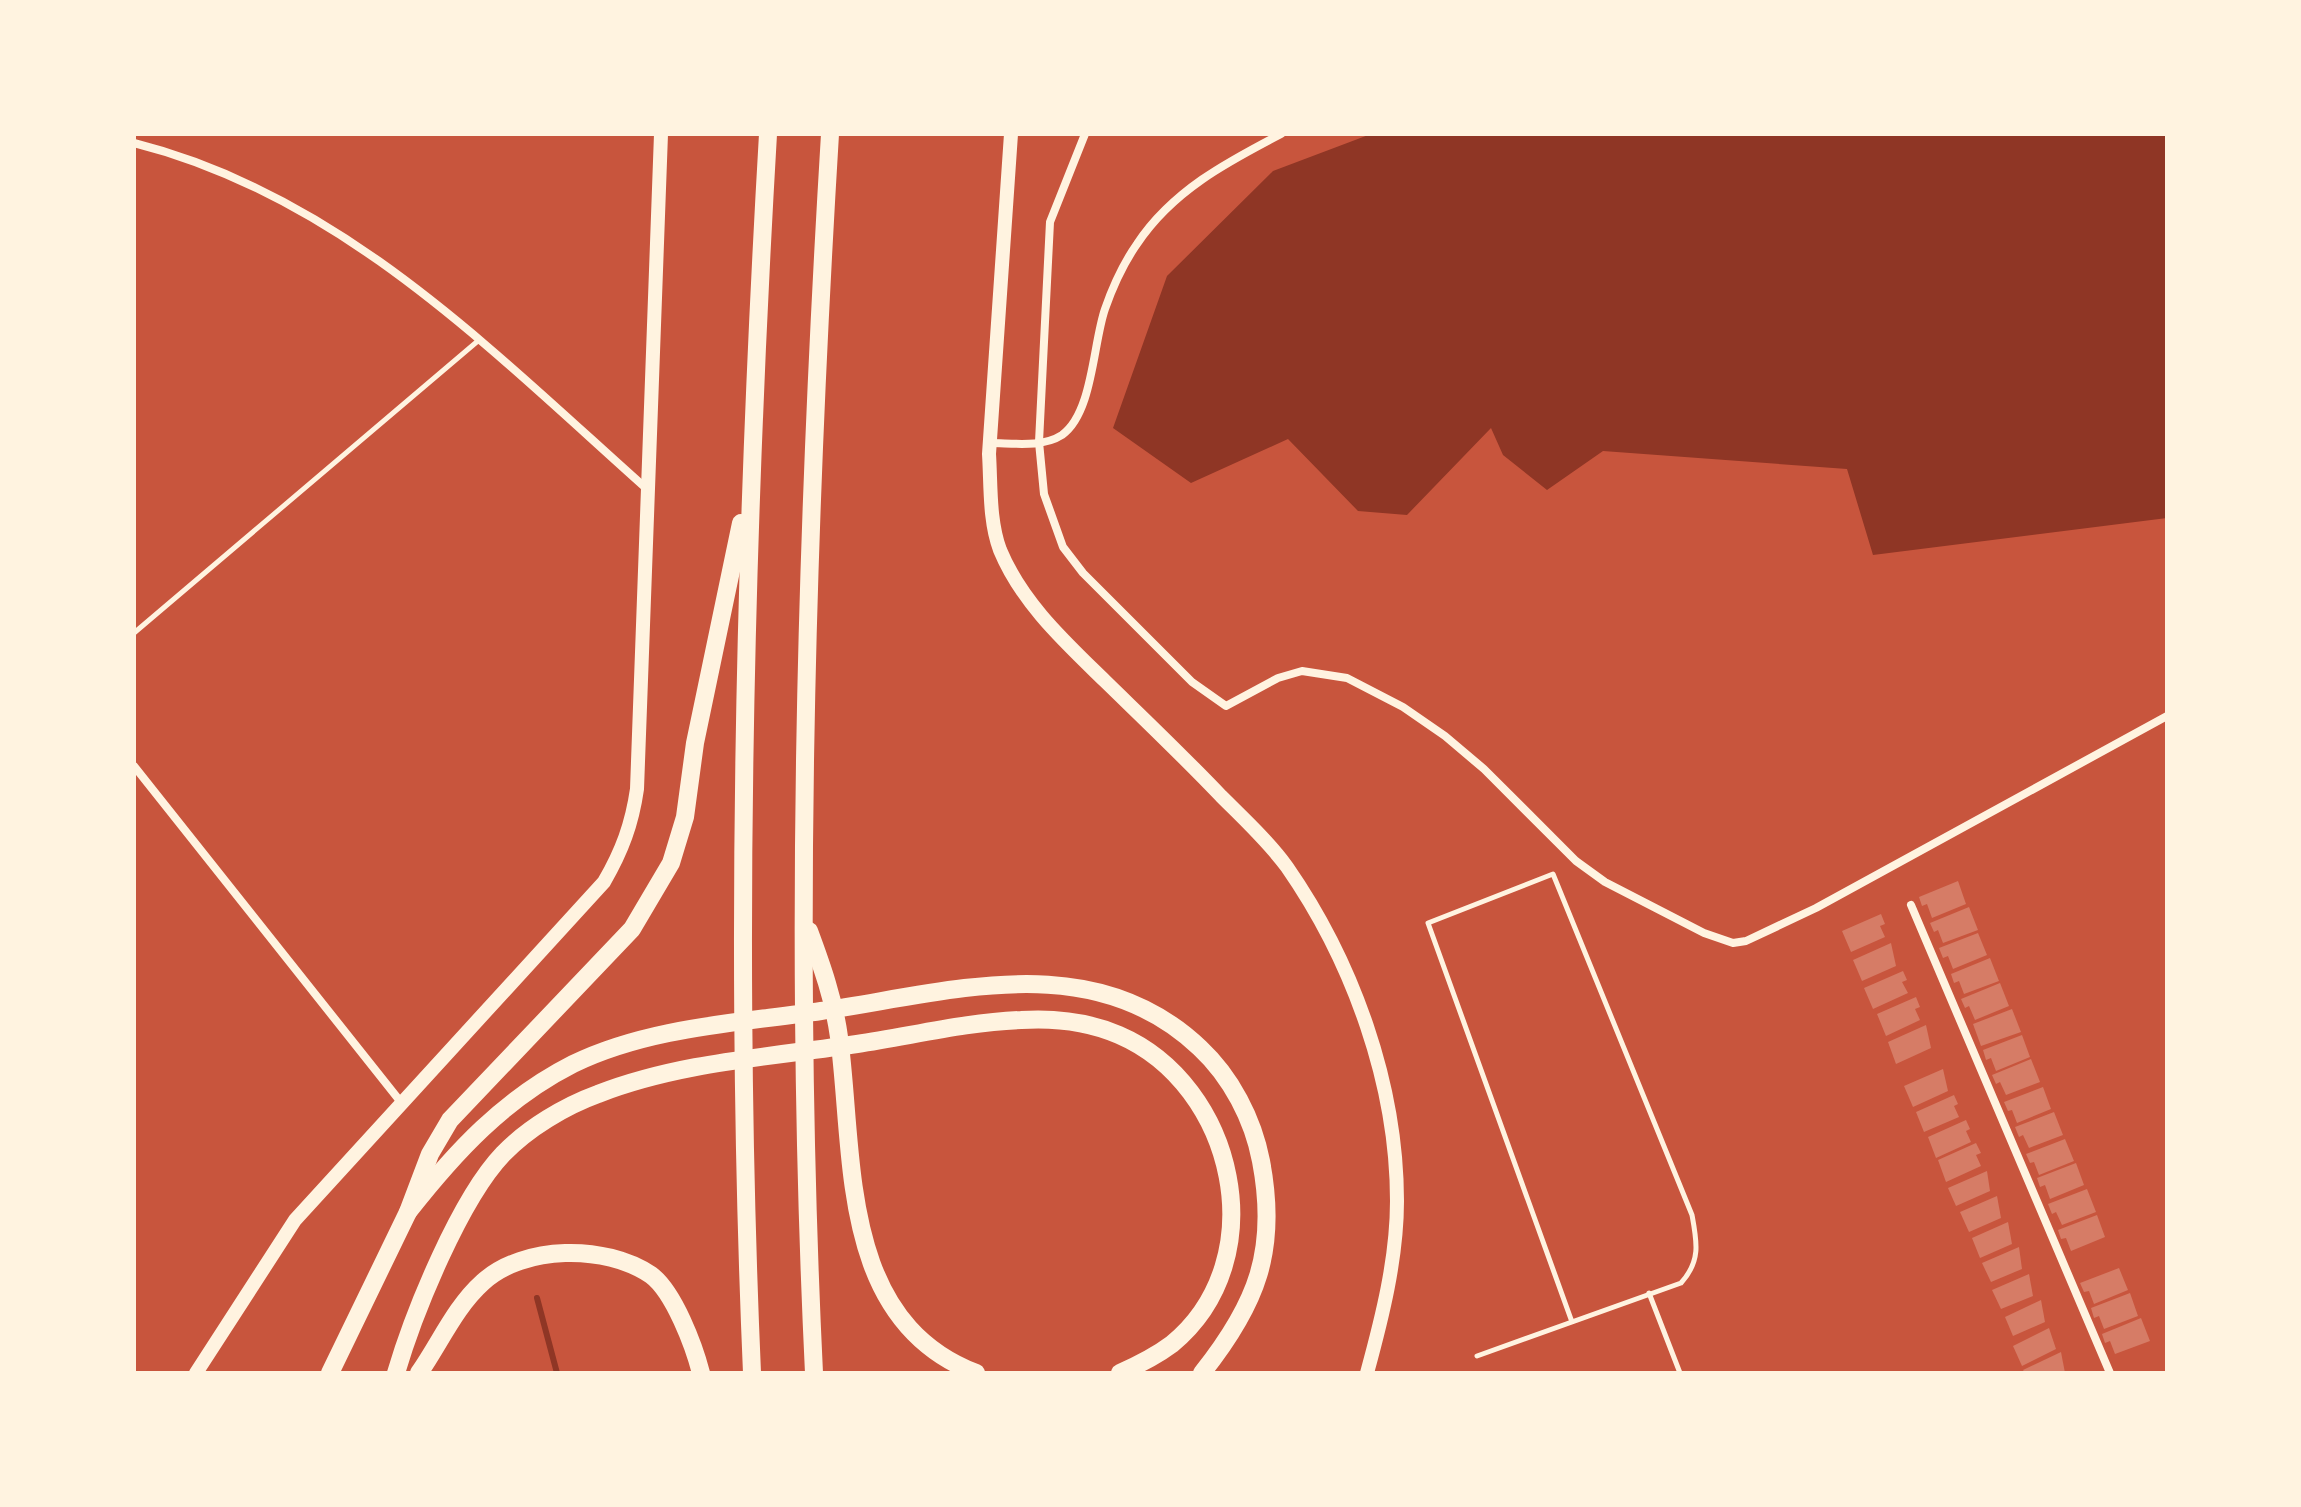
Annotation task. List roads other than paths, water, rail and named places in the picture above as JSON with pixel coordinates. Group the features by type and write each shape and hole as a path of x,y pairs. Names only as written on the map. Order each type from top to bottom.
{"highway":[{"path":"752,1373 744,1090 744,758 751,473 768,134"},
{"path":"814,1373 805,1082 808,591 830,134"},
{"path":"330,1373 408,1212 430,1154 450,1120 602,963 652,900 671,863 685,817 695,743 751,473"},
{"path":"805,919 827,981 839,1041 855,1192 873,1276 887,1301 909,1327 936,1350 976,1373"},
{"path":"408,1212 482,1125 524,1093 573,1064 624,1044 695,1029 1010,984 1090,987 1161,1016 1188,1036 1230,1083 1258,1147 1269,1222 1264,1257 1255,1290 1240,1319 1202,1373"},
{"path":"396,1373 463,1213 502,1155 560,1112 639,1079 694,1068 1019,1020 1043,1020 1089,1025 1117,1034 1145,1048 1171,1069 1210,1121 1229,1182 1232,1217 1227,1252 1215,1285 1196,1317 1173,1343 1120,1373"},
{"path":"419,1373 460,1308 482,1283 503,1267 538,1255 595,1256 625,1262 653,1277 677,1311 701,1373"}],"main road":[{"path":"196,1373 295,1220 400,1101 604,882 621,853 633,821 637,789 661,134"},
{"path":"1011,134 990,443 991,503 999,548 1021,590 1054,631 1222,796 1285,864 1323,925 1355,995 1379,1073 1393,1142 1397,1202 1392,1259 1380,1327 1367,1373"}],"street":[{"path":"1085,134 1050,222 1039,442 1044,494 1063,547 1083,573 1192,682 1226,706 1278,678 1302,671 1347,678 1403,707 1484,769 1542,829 1605,882 1704,933 1733,943 1746,941 1816,908 2167,716"},
{"path":"990,443 1039,442 1064,434 1080,410 1104,312 1120,270 1158,216 1212,170 1281,134"},
{"path":"134,143 188,157 297,206 386,265 479,340 648,490"},
{"path":"134,766 400,1101"},
{"path":"1911,905 2110,1373"}],"lane":[{"path":"134,633 479,340"},
{"path":"1477,1356 1681,1283 1690,1272 1698,1250 1692,1215 1553,874 1428,923 1572,1322"},
{"path":"1649,1293 1680,1373"}],"waterway":[{"path":"537,1298 557,1373"}]}
